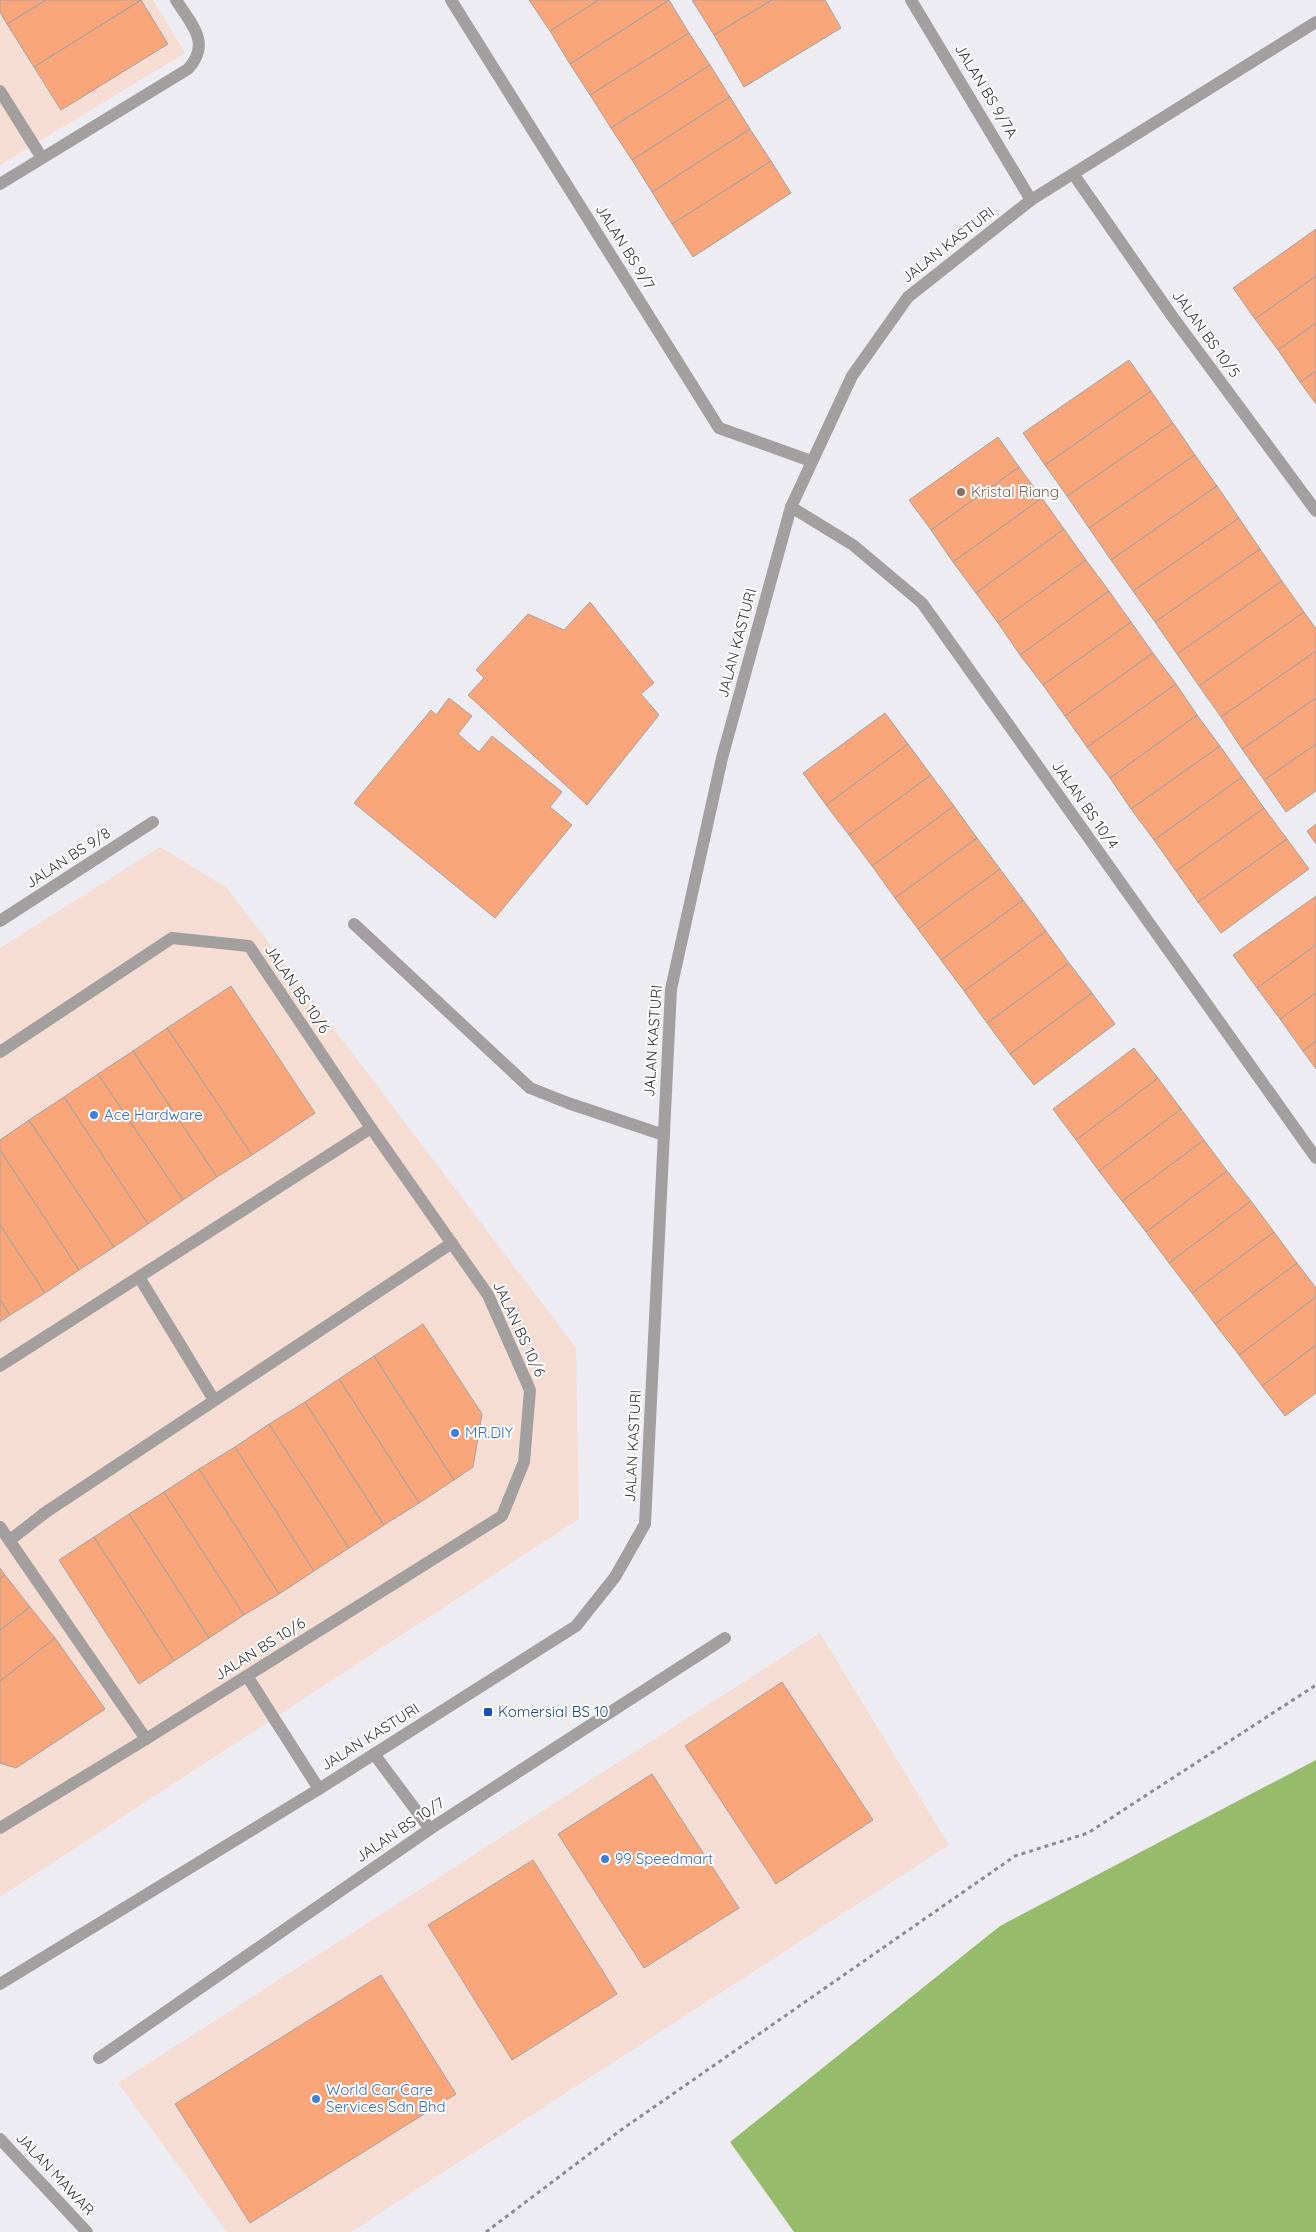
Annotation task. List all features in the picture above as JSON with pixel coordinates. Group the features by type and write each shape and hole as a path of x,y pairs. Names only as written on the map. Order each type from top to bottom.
{"street":[{"path":"0,184 188,69 197,59 200,47 197,35 176,0"},
{"name":"JALAN BS 9/7","path":"452,0 720,428 812,461"},
{"name":"JALAN BS 9/7A","path":"912,0 1032,200"},
{"name":"JALAN KASTURI","path":"0,1984 319,1789 576,1626 615,1578 645,1524 671,989 722,758 791,507 852,376 908,297 1032,200 1316,22"},
{"path":"0,91 42,158"},
{"name":"JALAN BS 10/5","path":"1074,175 1172,316 1316,511"},
{"name":"JALAN BS 10/4","path":"791,507 853,544 922,603 1316,1158"},
{"name":"JALAN BS 9/8","path":"0,922 153,822"},
{"path":"354,924 530,1088 568,1103 664,1134"},
{"name":"JALAN BS 10/6","path":"0,1052 172,938 249,946 371,1128 488,1295 530,1390 524,1462 502,1516 146,1740 0,1828"},
{"path":"0,1366 371,1128"},
{"path":"10,1540 46,1512 452,1243"},
{"path":"139,1277 214,1400"},
{"path":"0,1527 146,1740"},
{"name":"JALAN BS 10/7","path":"99,2058 430,1829 725,1638"},
{"path":"247,1676 319,1789"},
{"path":"374,1754 430,1829"},
{"name":"JALAN MAWAR","path":"0,2139 87,2232"}],"path":[{"path":"486,2232 622,2130 1015,1856 1088,1833 1316,1685"}],"shaded area":[{"path":"0,0 153,0 185,53 0,165"},
{"path":"160,847 227,888 576,1348 579,1519 0,1897 0,948"},
{"path":"820,1633 949,1845 351,2232 227,2232 118,2083"}],"green space":[{"path":"1316,1760 1316,2232 794,2232 730,2142 1000,1926"}],"building":[{"path":"0,0 46,0 7,24 0,12"},
{"path":"46,0 141,0 34,67 7,24"},
{"path":"141,0 168,44 61,110 34,67"},
{"path":"529,0 599,0 550,31"},
{"path":"599,0 669,0 570,64 550,31"},
{"path":"669,0 689,33 590,95 570,64"},
{"path":"692,0 772,0 714,35"},
{"path":"772,0 825,0 841,28 744,87 714,35"},
{"path":"689,33 710,65 611,128 590,95"},
{"path":"710,65 730,97 632,160 611,128"},
{"path":"730,97 750,129 652,192 632,160"},
{"path":"750,129 771,161 672,224 652,192"},
{"path":"771,161 791,193 693,257 672,224"},
{"path":"1316,229 1316,276 1255,319 1233,288"},
{"path":"1316,276 1316,323 1278,350 1255,319"},
{"path":"1316,323 1316,371 1300,382 1278,350"},
{"path":"1129,360 1151,391 1045,465 1023,433"},
{"path":"1316,371 1316,404 1300,382"},
{"path":"1151,391 1173,423 1067,496 1045,465"},
{"path":"1173,423 1195,455 1089,528 1067,496"},
{"path":"998,437 1019,467 931,530 909,500"},
{"path":"1195,455 1217,486 1111,560 1089,528"},
{"path":"1019,467 1042,498 953,562 931,530"},
{"path":"1217,486 1239,518 1133,591 1111,560"},
{"path":"1042,498 1064,529 976,593 953,562"},
{"path":"1239,518 1260,549 1155,622 1133,591"},
{"path":"1064,529 1086,560 998,623 976,593"},
{"path":"1260,549 1282,581 1177,654 1155,622"},
{"path":"1086,560 1109,591 1020,655 998,623"},
{"path":"1282,581 1304,612 1199,686 1177,654"},
{"path":"1109,591 1131,622 1043,685 1020,655"},
{"path":"590,602 654,683 641,694 659,715 587,805 468,695 484,678 476,670 528,614 564,630"},
{"path":"1304,612 1316,629 1316,651 1221,717 1199,686"},
{"path":"1131,622 1153,653 1065,716 1043,685"},
{"path":"1316,651 1316,698 1242,749 1221,717"},
{"path":"1153,653 1176,684 1087,747 1065,716"},
{"path":"1176,684 1197,715 1110,778 1087,747"},
{"path":"449,698 472,716 458,734 479,752 492,736 562,792 550,807 572,825 495,918 354,803 431,710 436,715"},
{"path":"1316,698 1316,744 1264,780 1242,749"},
{"path":"885,713 908,744 826,805 803,773"},
{"path":"1197,715 1220,746 1131,809 1110,778"},
{"path":"908,744 931,775 849,835 826,805"},
{"path":"1316,744 1316,791 1286,812 1264,780"},
{"path":"1220,746 1242,777 1154,840 1131,809"},
{"path":"931,775 954,806 872,866 849,835"},
{"path":"1242,777 1264,808 1176,871 1154,840"},
{"path":"954,806 977,838 895,898 872,866"},
{"path":"1264,808 1287,839 1198,902 1176,871"},
{"path":"1316,824 1316,844 1307,831"},
{"path":"977,838 1000,869 918,929 895,898"},
{"path":"1287,839 1309,869 1221,933 1198,902"},
{"path":"1000,869 1023,900 941,960 918,929"},
{"path":"1316,896 1316,945 1257,988 1233,955"},
{"path":"1023,900 1046,931 964,991 941,960"},
{"path":"1046,931 1069,963 987,1023 964,991"},
{"path":"1316,945 1316,993 1280,1019 1257,988"},
{"path":"1069,963 1092,993 1010,1054 987,1023"},
{"path":"231,986 315,1113 252,1155 167,1028"},
{"path":"1092,993 1115,1024 1034,1085 1010,1054"},
{"path":"1316,993 1316,1041 1303,1051 1280,1019"},
{"path":"167,1028 252,1155 217,1177 133,1051"},
{"path":"1316,1041 1316,1069 1303,1051"},
{"path":"1134,1048 1158,1078 1076,1140 1053,1109"},
{"path":"133,1051 217,1177 183,1200 98,1074"},
{"path":"98,1074 183,1200 148,1224 64,1097"},
{"path":"1158,1078 1181,1109 1099,1171 1076,1140"},
{"path":"64,1097 148,1224 114,1247 29,1120"},
{"path":"1181,1109 1204,1140 1122,1201 1099,1171"},
{"path":"29,1120 114,1247 79,1270 0,1150 0,1140"},
{"path":"1204,1140 1227,1171 1146,1232 1122,1201"},
{"path":"0,1150 79,1270 45,1293 0,1225"},
{"path":"1227,1171 1251,1201 1169,1263 1146,1232"},
{"path":"1251,1201 1274,1232 1192,1293 1169,1263"},
{"path":"0,1225 45,1293 10,1315 0,1300"},
{"path":"1274,1232 1297,1263 1215,1324 1192,1293"},
{"path":"1297,1263 1316,1288 1316,1297 1239,1355 1215,1324"},
{"path":"1316,1297 1316,1345 1262,1386 1239,1355"},
{"path":"0,1300 10,1315 0,1322"},
{"path":"423,1324 482,1414 473,1467 454,1480 374,1356"},
{"path":"1316,1345 1316,1393 1285,1416 1262,1386"},
{"path":"374,1356 454,1480 419,1503 339,1379"},
{"path":"339,1379 419,1503 384,1525 305,1402"},
{"path":"305,1402 384,1525 349,1548 269,1424"},
{"path":"269,1424 349,1548 314,1571 235,1447"},
{"path":"235,1447 314,1571 279,1594 199,1469"},
{"path":"199,1469 279,1594 244,1615 164,1492"},
{"path":"164,1492 244,1615 209,1638 129,1514"},
{"path":"129,1514 209,1638 174,1661 94,1537"},
{"path":"94,1537 174,1661 139,1684 59,1560"},
{"path":"0,1568 5,1575 0,1579"},
{"path":"5,1575 30,1607 0,1630 0,1579"},
{"path":"30,1607 55,1638 0,1681 0,1630"},
{"path":"55,1638 105,1709 16,1768 0,1763 0,1681"},
{"path":"782,1682 873,1820 776,1884 685,1746"},
{"path":"652,1774 739,1908 644,1968 558,1834"},
{"path":"533,1860 617,1994 512,2060 428,1925"},
{"name":"World Car Care Services Sdn Bhd","path":"381,1975 456,2094 250,2223 175,2104"}],"place":[{"name":"Kristal Riang","path":"961,492"},
{"name":"Ace Hardware","path":"94,1115"},
{"name":"MR.DIY","path":"455,1433"},
{"name":"Komersial BS 10","path":"488,1712"},
{"name":"99 Speedmart","path":"605,1859"},
{"name":"World Car Care Services Sdn Bhd","path":"316,2099"}]}
